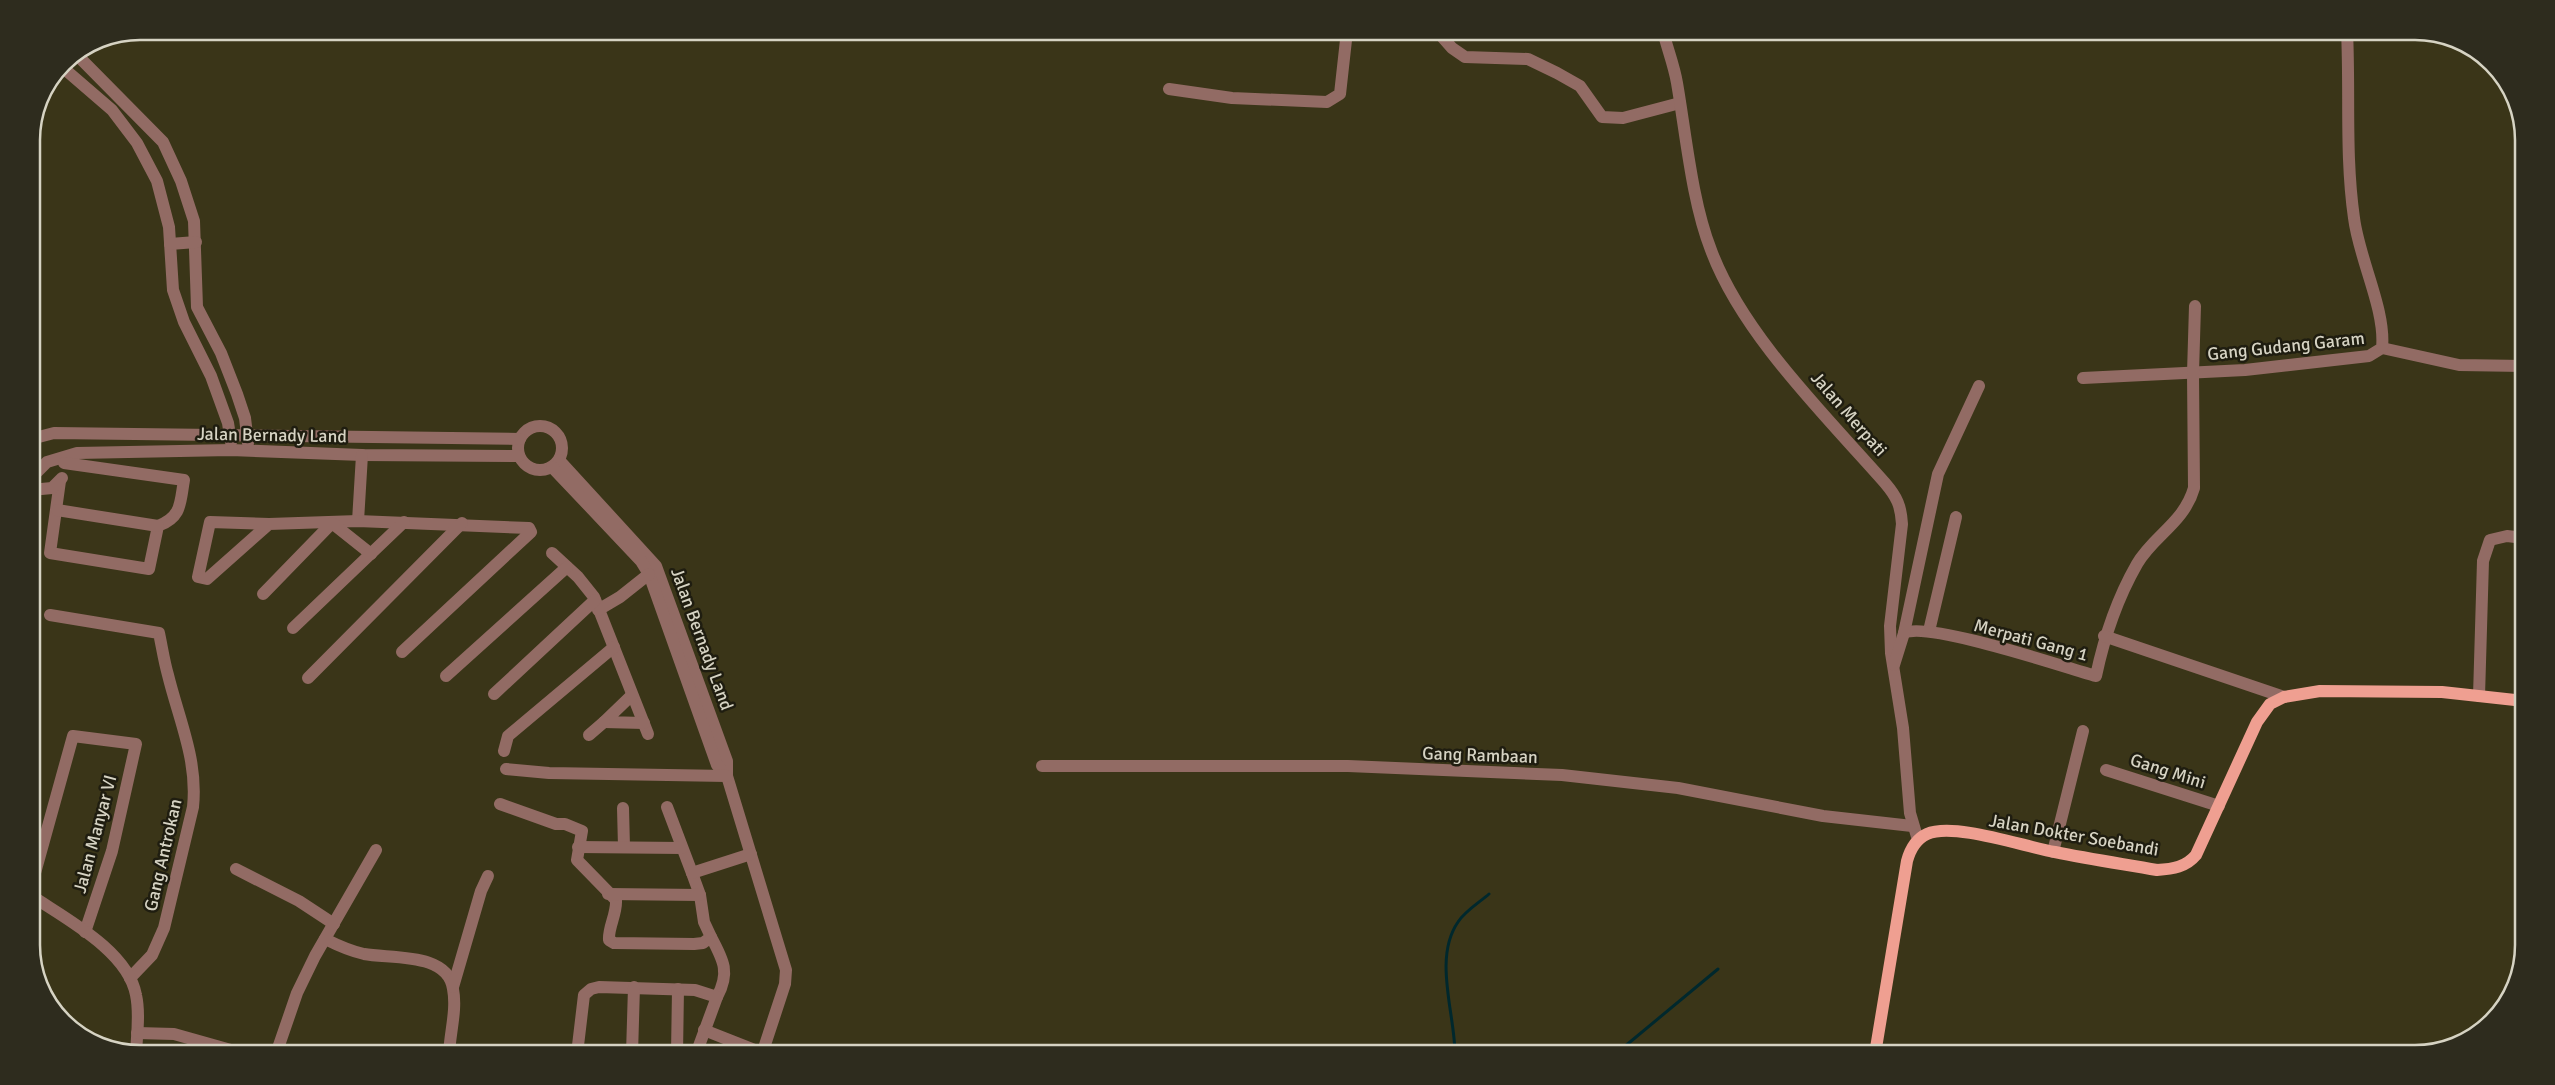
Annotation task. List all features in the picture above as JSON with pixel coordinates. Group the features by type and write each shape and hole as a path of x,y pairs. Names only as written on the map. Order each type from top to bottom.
{"main road":[{"name":"Jalan Dokter Soebandi","path":"1918,840 1926,834 1939,831 1959,832 2053,852 2157,870 2174,869 2190,862 2196,855 2257,722 2270,704 2284,697 2320,691 2442,692 2515,700"},
{"path":"1876,1045 1906,861 1911,848 1918,840"}],"street":[{"path":"1169,90 1232,98 1327,102 1340,94 1346,40"},
{"path":"1445,40 1452,48 1465,57 1528,59 1558,72 1580,86 1602,117 1623,118 1680,103"},
{"name":"Jalan Merpati","path":"1665,40 1680,103 1704,230 1727,286 1752,326 1796,382 1886,483 1897,497 1901,508 1902,524 1890,626 1893,668 1902,728 1906,786 1912,826 1918,840"},
{"name":"Gang Gudang Garam","path":"2348,40 2347,135 2354,220 2381,324 2382,348"},
{"path":"81,59 163,142 181,181 194,221 198,307 221,353 237,394 248,436 249,450"},
{"path":"67,72 112,110 137,144 157,181 169,227 173,290 184,322 211,376 230,436 231,450"},
{"path":"170,244 196,242"},
{"name":"Merpati Gang 1","path":"1904,633 1910,631 1929,631 2017,653 2096,676 2104,636 2138,563 2171,527 2191,498 2195,478 2192,373 2195,306"},
{"name":"Gang Gudang Garam","path":"2083,378 2245,370 2368,356 2382,348 2459,364 2515,366"},
{"path":"1893,668 1904,633 1938,474 1979,386"},
{"path":"532,427 549,428 561,440 563,452 556,464 543,470 531,469 519,456 520,439 532,427"},
{"name":"Jalan Bernady Land","path":"40,437 54,433 520,439"},
{"name":"Jalan Bernady Land","path":"40,469 47,462 64,460 92,452 249,450 362,455 519,456"},
{"path":"358,521 362,455"},
{"path":"40,489 52,488 60,481 63,477 64,460 184,480 179,511 166,523 158,526 57,510"},
{"name":"Jalan Bernady Land","path":"556,464 642,560 649,574 717,765 728,776"},
{"name":"Jalan Bernady Land","path":"556,464 656,566 728,761 728,776 786,970 785,984 765,1045"},
{"path":"60,481 50,553 149,568 158,526"},
{"path":"1929,631 1956,517"},
{"path":"269,524 207,579 198,577 210,522 269,524 358,521 462,523 528,528 531,532 402,652"},
{"path":"293,628 404,522"},
{"path":"332,523 371,554"},
{"path":"263,594 332,523"},
{"path":"308,678 462,523"},
{"path":"2480,696 2483,561 2490,540 2506,536 2515,537"},
{"path":"552,553 589,589 614,646 646,729 604,722"},
{"path":"446,676 567,567"},
{"path":"494,694 597,605 620,597 649,574"},
{"name":"Gang Antrokan","path":"50,616 159,633 168,676 184,728 194,775 194,807 164,928 152,955 130,978"},
{"path":"2104,636 2284,697"},
{"path":"504,752 508,736 614,646"},
{"path":"589,735 632,695"},
{"path":"2053,852 2083,731"},
{"name":"Jalan Manyar VI","path":"40,855 73,736 136,744 112,850 85,932"},
{"name":"Gang Rambaan","path":"1042,766 1348,766 1562,775 1678,788 1822,816 1912,826"},
{"path":"506,769 549,773 728,776"},
{"name":"Gang Mini","path":"2106,770 2219,806"},
{"path":"500,804 582,831 577,860 608,894 616,900 614,919 608,935 609,940 614,943 694,944 703,943 711,937"},
{"path":"667,807 700,895 704,922 719,951 726,977 699,1045"},
{"path":"623,808 624,847"},
{"path":"578,847 682,848"},
{"path":"279,1045 296,993 376,850"},
{"path":"692,873 750,854"},
{"path":"236,870 299,901 334,924"},
{"path":"453,987 481,891 488,876"},
{"path":"608,894 700,895"},
{"path":"40,901 103,945 121,964 130,978 136,994 136,1045"},
{"path":"325,939 363,954 418,960 440,968 450,977 453,987 454,1014 450,1045"},
{"path":"578,1045 586,992 599,987 695,990 717,997"},
{"path":"632,1045 634,987"},
{"path":"677,1045 678,989"},
{"path":"704,1030 740,1045"},
{"path":"137,1033 174,1034 213,1045"}],"waterway":[{"path":"1454,1045 1447,986 1447,952 1451,936 1458,922 1469,910 1489,894"},
{"path":"1626,1045 1718,969"}]}
